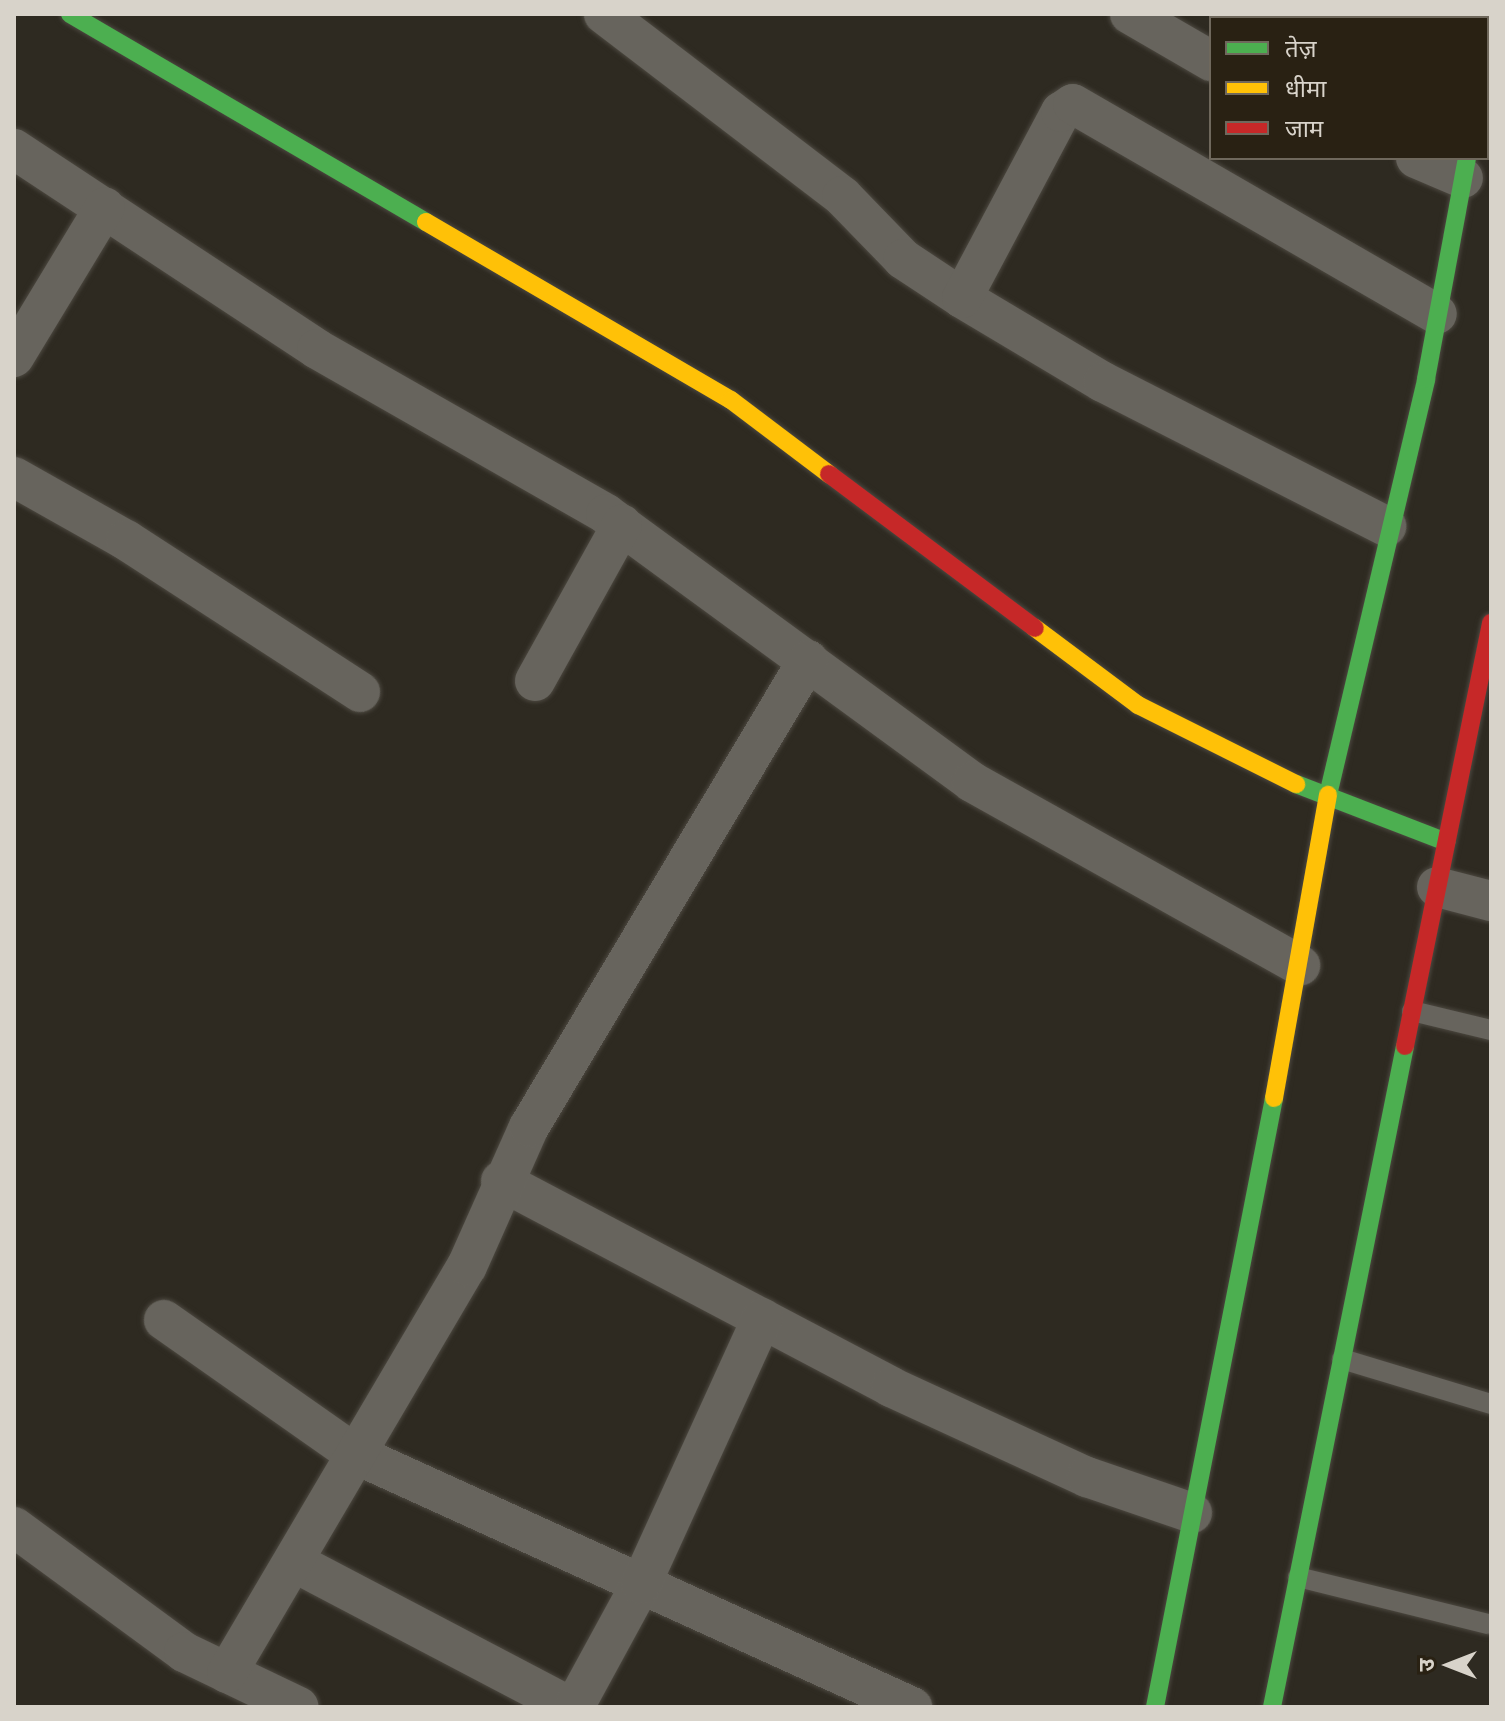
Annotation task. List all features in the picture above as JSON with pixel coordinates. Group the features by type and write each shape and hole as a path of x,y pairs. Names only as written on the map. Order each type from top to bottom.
{"street":[{"path":"70,14 731,400 1138,705 1325,798 1446,842"},
{"path":"604,14 842,196 903,259 962,298 1103,382 1386,526"},
{"path":"1130,14 1209,60"},
{"path":"962,298 1061,112 1073,104 1437,314"},
{"path":"14,149 317,349 622,525 972,782 1300,965"},
{"path":"1155,1707 1300,965 1325,798 1437,314 1465,168 1426,160"},
{"path":"14,357 105,207"},
{"path":"14,477 126,540 360,692"},
{"path":"535,681 622,525"},
{"path":"1272,1707 1491,623"},
{"path":"227,1673 467,1266 501,1181 808,660"},
{"path":"1437,887 1491,901"},
{"path":"501,1181 891,1387 1087,1477 1192,1513"},
{"path":"294,1562 572,1707 641,1584 762,1318"},
{"path":"164,1320 355,1454 912,1707"},
{"path":"14,1527 136,1620 227,1673 299,1707"}],"lane":[{"path":"1412,1011 1491,1030"},
{"path":"1342,1359 1491,1404"},
{"path":"1298,1577 1488,1624"}],"traffic: fast":[{"path":"70,14 426,222"},
{"path":"1328,795 1426,379 1467,160"},
{"path":"1296,784 1446,842"},
{"path":"1272,1707 1405,1046"},
{"path":"1155,1707 1274,1098"}],"traffic: slow":[{"path":"426,222 731,400 829,474"},
{"path":"1035,628 1138,705 1296,784"},
{"path":"1274,1098 1328,795"}],"traffic: jam":[{"path":"829,474 1035,628"},
{"path":"1405,1046 1491,623"}]}
